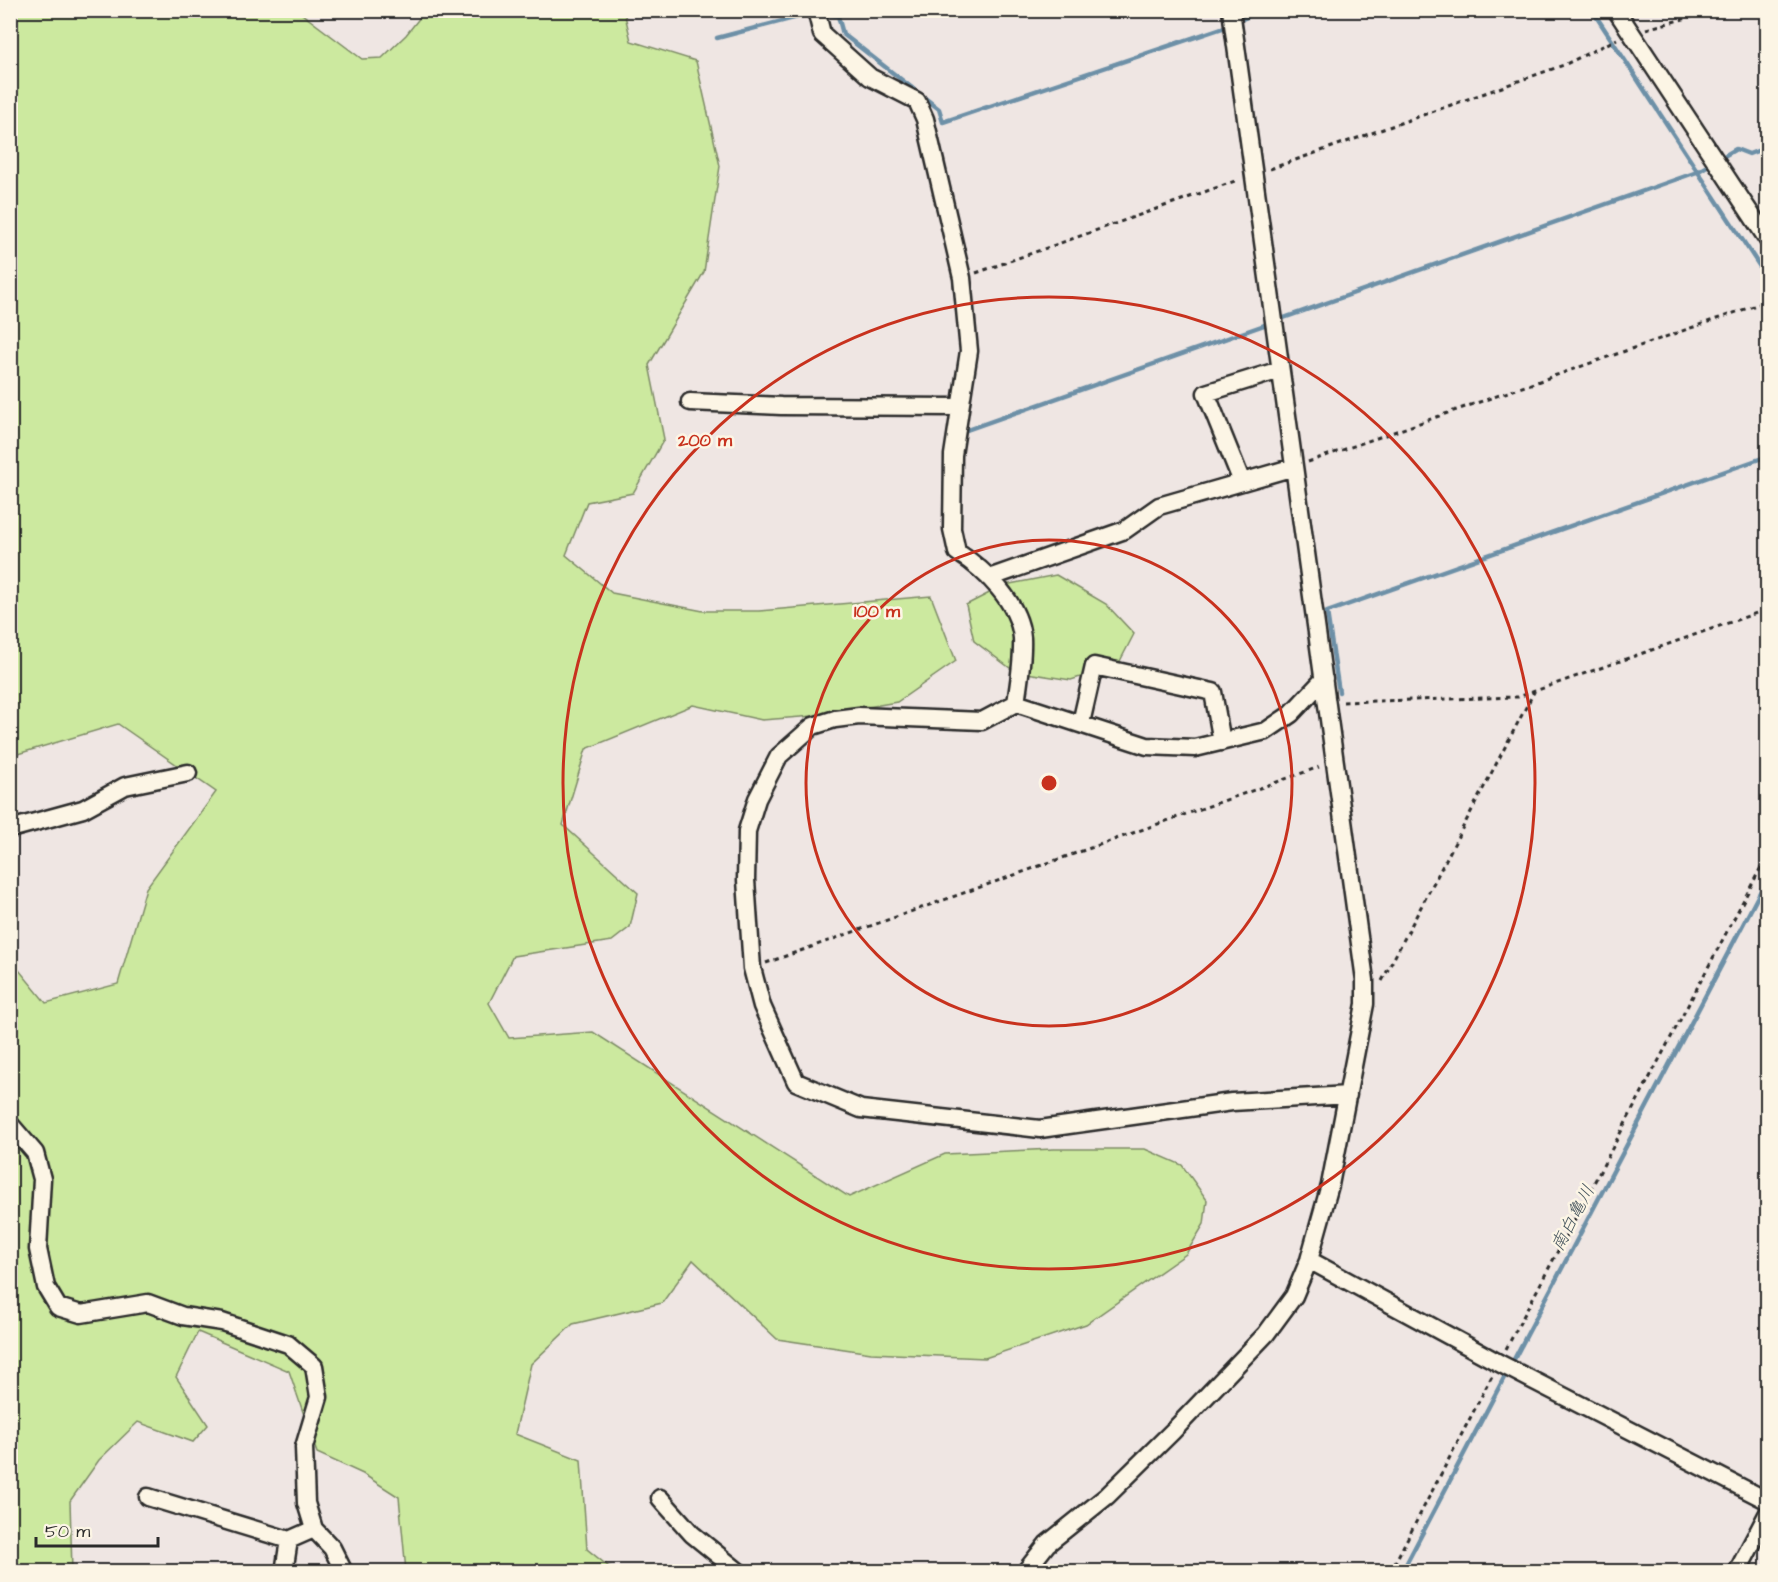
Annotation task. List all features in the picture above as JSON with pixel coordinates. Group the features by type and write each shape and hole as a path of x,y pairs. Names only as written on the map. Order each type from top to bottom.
{"street":[{"path":"816,10 822,34 870,77 917,101 925,119 962,278 969,351 953,455 952,529 957,552 982,568 1015,613 1022,636 1022,657 1016,703"},
{"path":"1025,1572 1047,1544 1107,1496 1266,1334 1294,1296 1309,1260 1330,1185 1365,991 1231,10"},
{"path":"1616,10 1767,240"},
{"path":"1242,482 1206,393 1280,370"},
{"path":"690,402 781,406 960,407"},
{"path":"989,578 1125,530 1159,506 1294,467"},
{"path":"1081,723 1094,666 1213,692 1222,742"},
{"path":"1324,679 1291,714 1266,731 1195,748 1147,746 1016,703 982,720 860,716 836,719 813,726 779,756 757,799 747,831 746,880 752,968 762,1006 796,1082 861,1109 1040,1129 1232,1102 1348,1095"},
{"path":"10,829 82,809 125,786 188,773"},
{"path":"10,1124 35,1153 38,1162 42,1179 38,1249 46,1287 58,1307 81,1314 148,1303 183,1316 222,1322 288,1344 314,1366 319,1397 304,1448 303,1475 306,1503 314,1529 332,1548 344,1572"},
{"path":"1309,1260 1499,1363 1767,1501"},
{"path":"148,1497 289,1540 314,1529"},
{"path":"660,1498 692,1534 739,1572"},
{"path":"1737,1572 1767,1514"},
{"path":"284,1572 289,1540"}],"path":[{"path":"962,278 1564,65 1630,33 1717,10"},
{"path":"1294,467 1767,301"},
{"path":"1327,702 1518,697 1767,609"},
{"path":"1365,991 1382,981 1534,691"},
{"path":"752,968 1335,762"},
{"path":"1390,1572 1767,854"}],"green space":[{"path":"11,11 298,11 362,59 382,58 406,35 425,11 624,11 631,41 696,61 720,166 704,272 649,365 664,439 633,493 587,502 566,555 612,593 703,611 759,611 931,596 956,661 897,702 814,716 762,720 693,705 586,749 563,825 638,893 630,927 612,941 513,956 489,1003 509,1038 593,1032 849,1197 945,1154 1054,1149 1145,1149 1182,1165 1207,1200 1204,1224 1186,1254 1086,1324 985,1358 871,1353 777,1339 693,1260 662,1303 573,1324 531,1364 515,1434 581,1460 587,1549 614,1571 406,1571 399,1497 363,1474 317,1453 289,1371 198,1332 176,1377 208,1425 193,1442 138,1422 99,1460 70,1501 72,1571 11,1571 10,959 46,1003 118,984 146,888 216,792 118,724 11,756"},
{"path":"1056,575 1106,604 1134,634 1118,665 1071,680 1014,671 974,641 966,605 1005,585"}],"waterway":[{"path":"1236,22 1262,10"},
{"path":"1592,10 1768,279"},
{"path":"717,38 813,13"},
{"path":"821,14 838,16 843,34 939,109 943,122 1228,26"},
{"path":"1719,159 1736,149 1749,154 1768,147"},
{"path":"1278,320 1697,172 1712,163"},
{"path":"964,431 1270,323"},
{"path":"1339,692 1327,612 1768,456"},
{"name":"南白亀川","path":"1511,1365 1768,877"},
{"name":"南白亀川","path":"1402,1572 1507,1372"}]}
